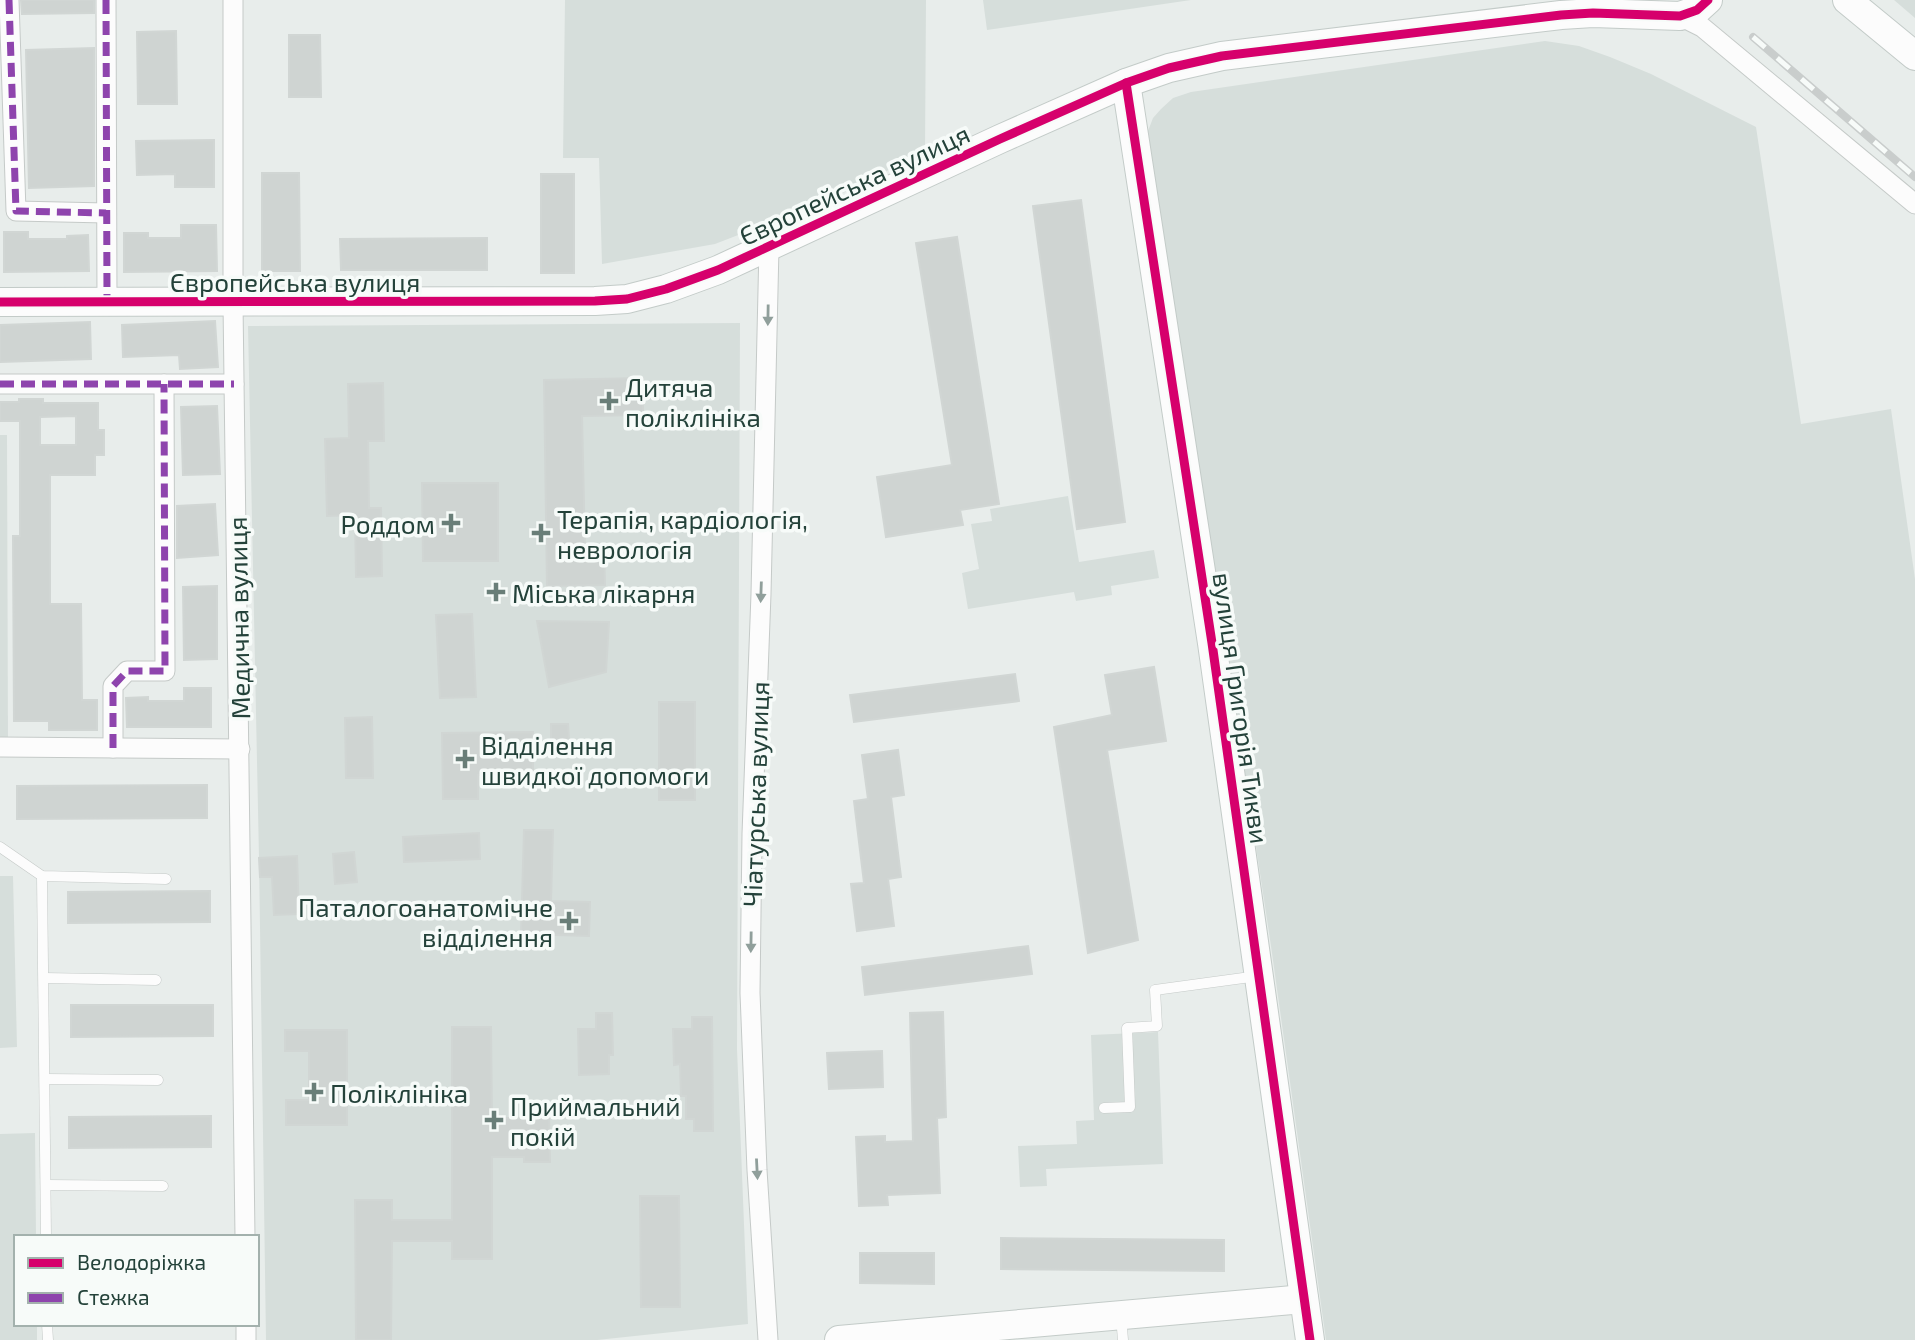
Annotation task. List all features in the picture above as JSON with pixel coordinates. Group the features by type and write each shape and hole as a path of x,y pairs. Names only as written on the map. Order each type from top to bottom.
{"street":[{"path":"106,0 107,303"},
{"name":"Медична вулиця","path":"233,0 233,303 245,1235"},
{"path":"1680,16 1698,10 1708,0"},
{"path":"1847,0 1915,57"},
{"path":"6,10 16,211 106,213"},
{"name":"Європейська вулиця","path":"0,302 233,303 627,299 666,289 718,270 1000,139 1126,83 1169,68 1222,57 1561,15 1593,13 1680,16"},
{"path":"1680,16 1702,27 1915,204"},
{"name":"вулиця Григорія Тикви","path":"1126,83 1212,643 1310,1340"},
{"name":"Чіатурська вулиця","path":"768,1340 750,993 769,247"},
{"path":"0,384 234,384"},
{"path":"113,748 113,686 127,671 165,671 164,384"},
{"path":"0,747 240,749"},
{"path":"839,1340 1016,1329 1122,1328 1304,1299"}],"lane":[{"path":"0,847 42,876 166,879"},
{"path":"42,876 47,1235"},
{"path":"1104,1108 1129,1107 1127,1028 1157,1026 1155,990 1259,976"},
{"path":"44,978 156,980"},
{"path":"45,1079 158,1080"},
{"path":"46,1185 163,1185"}],"shaded area":[{"path":"565,0 926,0 925,152 833,198 715,244 602,264 599,158 563,158"},
{"path":"983,0 1191,0 987,30"},
{"path":"1894,0 1915,0 1915,18"},
{"path":"1545,41 1579,46 1610,57 1651,74 1756,127 1801,424 1891,409 1915,579 1915,1340 1326,1340 1271,946 1148,131 1153,118 1173,98 1191,92"},
{"name":"Мiська лiкарня","path":"740,323 737,1049 748,1324 597,1340 266,1340 248,326"},
{"path":"0,435 7,435 8,740 0,740"},
{"path":"1068,496 1079,562 1154,550 1159,578 1111,586 1112,595 1076,601 1074,592 968,609 962,573 979,569 971,524 992,521 990,509"},
{"path":"0,876 13,876 17,1047 0,1048"},
{"path":"1158,1032 1163,1164 1046,1169 1047,1186 1020,1187 1018,1146 1077,1144 1076,1121 1094,1120 1091,1035"},
{"path":"35,1133 36,1235 14,1235 14,1326 37,1326 37,1340 0,1340 0,1134"}],"building":[{"path":"21,0 94,0 94,13 22,14"},
{"path":"176,31 177,104 138,104 137,32"},
{"path":"289,35 320,35 321,97 289,97"},
{"path":"94,48 94,186 29,188 26,50"},
{"path":"214,140 214,187 175,187 175,174 137,175 136,141"},
{"path":"262,173 299,173 300,271 262,271"},
{"path":"541,174 574,174 574,273 541,273"},
{"path":"1081,200 1125,522 1077,529 1033,206"},
{"path":"181,225 216,225 217,271 124,272 124,233 148,233 148,238 181,238"},
{"path":"4,232 28,232 28,239 67,239 67,236 88,235 89,271 4,272"},
{"path":"957,237 999,504 960,510 963,525 886,537 877,477 952,465 916,243"},
{"path":"487,238 487,270 341,270 340,239"},
{"path":"215,321 218,367 180,369 179,355 123,357 122,325"},
{"path":"90,322 91,359 0,362 0,325"},
{"path":"643,378 643,415 582,416 585,548 604,548 605,585 547,586 544,380"},
{"path":"383,383 384,441 368,441 369,508 381,508 382,576 356,577 355,515 327,516 325,439 349,438 348,384"},
{"path":"19,399 43,399 43,403 98,403 98,430 104,430 104,455 95,455 95,475 50,475 50,604 81,604 82,700 97,700 97,730 49,730 49,721 14,721 13,536 20,536 20,421 0,421 0,402 19,402","holes":["76,416 76,445 40,445 40,417"]},
{"path":"217,406 220,474 183,475 181,407"},
{"path":"422,483 498,483 498,561 423,561"},
{"path":"215,504 218,555 177,558 177,506"},
{"path":"217,586 217,659 184,660 183,587"},
{"path":"472,614 476,697 440,698 436,615"},
{"path":"537,621 609,622 606,672 549,687"},
{"path":"1154,667 1166,741 1107,750 1138,940 1088,953 1054,727 1112,715 1105,675"},
{"path":"1015,674 1019,701 854,722 850,695"},
{"path":"184,688 211,688 211,727 127,727 126,698 148,697 148,701 184,701"},
{"path":"659,702 695,702 695,800 659,800"},
{"path":"372,717 373,778 346,778 345,718"},
{"path":"551,724 568,724 569,739 551,739"},
{"path":"533,732 533,774 478,775 478,799 443,799 442,733"},
{"path":"898,750 904,795 891,797 901,877 888,879 894,926 857,931 851,884 864,883 854,801 868,799 862,755"},
{"path":"207,785 207,818 17,819 17,786"},
{"path":"524,830 553,830 551,901 590,902 589,936 521,934"},
{"path":"479,833 480,859 404,862 403,837"},
{"path":"354,852 357,882 335,884 333,854"},
{"path":"297,856 299,914 274,915 272,877 260,877 259,858"},
{"path":"210,891 210,922 68,923 68,892"},
{"path":"1028,946 1032,974 865,995 862,967"},
{"path":"71,1005 213,1005 213,1036 71,1037"},
{"path":"943,1012 946,1117 937,1118 940,1193 887,1195 888,1205 859,1206 856,1137 885,1136 885,1142 913,1141 910,1013"},
{"path":"596,1013 612,1013 613,1055 609,1055 609,1074 579,1075 578,1029 596,1029"},
{"path":"692,1017 712,1017 713,1131 694,1131 694,1119 686,1119 686,1096 681,1096 680,1064 674,1065 673,1029 692,1029"},
{"path":"452,1027 491,1027 492,1118 526,1118 526,1112 549,1112 550,1162 524,1162 524,1157 492,1157 492,1259 452,1259 452,1241 392,1241 391,1340 356,1340 355,1200 392,1200 392,1220 452,1220"},
{"path":"285,1030 347,1030 347,1125 286,1125 286,1100 309,1100 309,1051 285,1051"},
{"path":"882,1051 883,1087 829,1089 827,1053"},
{"path":"211,1116 211,1147 69,1148 69,1117"},
{"path":"640,1196 679,1196 680,1307 641,1307"},
{"path":"1001,1238 1224,1240 1224,1271 1001,1269"},
{"path":"860,1253 934,1253 934,1284 860,1283"}],"railway":[{"path":"1753,37 1915,177"}],"marked path":[{"path":"9,0 16,211 106,213"},
{"path":"106,0 107,303"},
{"path":"0,384 234,384"},
{"path":"113,748 113,686 127,671 165,671 164,384"}],"cycle path":[{"path":"0,302 627,299 666,289 718,270 1000,139 1126,83 1169,68 1222,56 1561,15 1593,13 1680,16 1697,10 1708,0"},
{"path":"1126,83 1212,643 1310,1340"}],"place":[{"name":"Дитяча поліклініка","path":"609,401"},
{"name":"Роддом","path":"451,523"},
{"name":"Терапія, кардіологія, неврологія","path":"541,533"},
{"name":"Мiська лiкарня","path":"496,592"},
{"name":"Відділення швидкої допомоги","path":"465,759"},
{"name":"Паталогоанатомічне відділення","path":"569,921"},
{"name":"Поліклініка","path":"314,1092"},
{"name":"Приймальний покій","path":"494,1120"}]}
